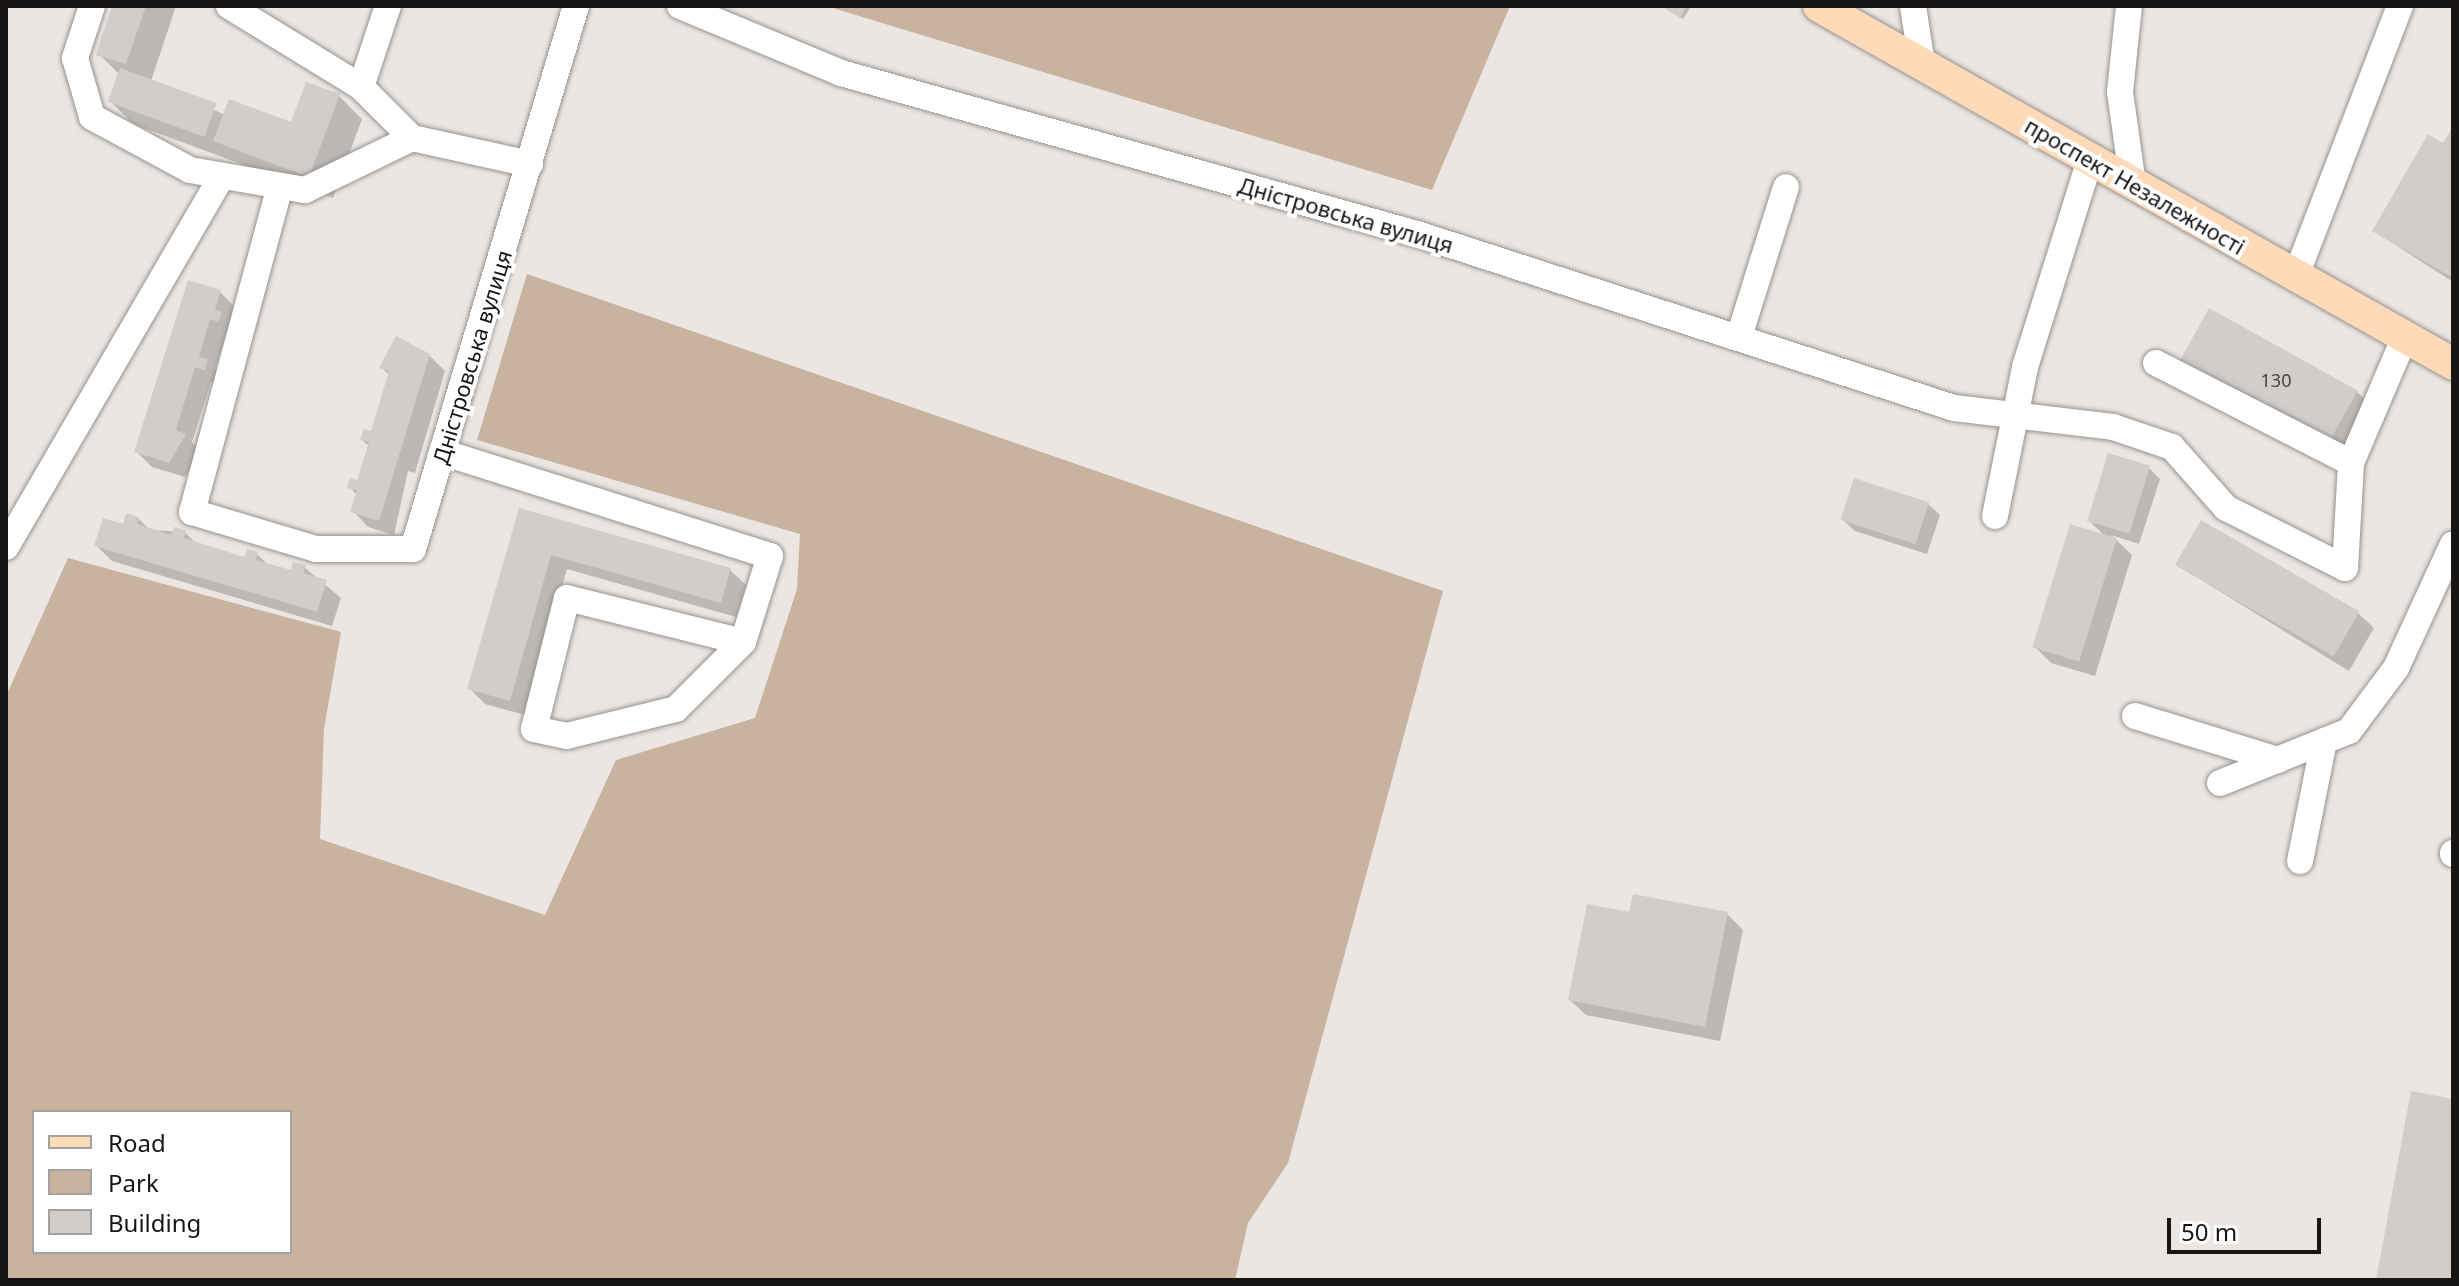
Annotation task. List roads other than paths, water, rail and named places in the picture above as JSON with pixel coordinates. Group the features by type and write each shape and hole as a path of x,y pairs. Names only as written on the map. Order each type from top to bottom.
{"main road":[{"name":"проспект Незалежності","path":"1819,6 2295,278 2453,364"}],"street":[{"path":"92,6 75,58 92,117 190,170 305,190 412,138"},
{"path":"229,6 361,87 412,138 530,164"},
{"path":"361,87 388,6"},
{"name":"Дністровська вулиця","path":"280,186 192,512 316,549 413,549 576,6"},
{"name":"Дністровська вулиця","path":"680,6 841,73 1417,234 1954,408 2076,417 2172,447 2226,508 2345,568 2351,463"},
{"path":"1913,6 1922,64"},
{"path":"2129,6 2120,92 2133,185"},
{"path":"2295,278 2400,6"},
{"path":"1995,516 2015,411 2090,160"},
{"path":"6,547 222,176"},
{"path":"1739,337 1786,187"},
{"path":"2156,363 2351,463 2404,339"},
{"path":"442,452 770,556 743,642 676,709 567,736 534,729 567,598 743,642"},
{"path":"2220,783 2349,731 2396,668 2450,561"},
{"path":"2135,716 2278,760"},
{"path":"2300,861 2324,741"}]}
